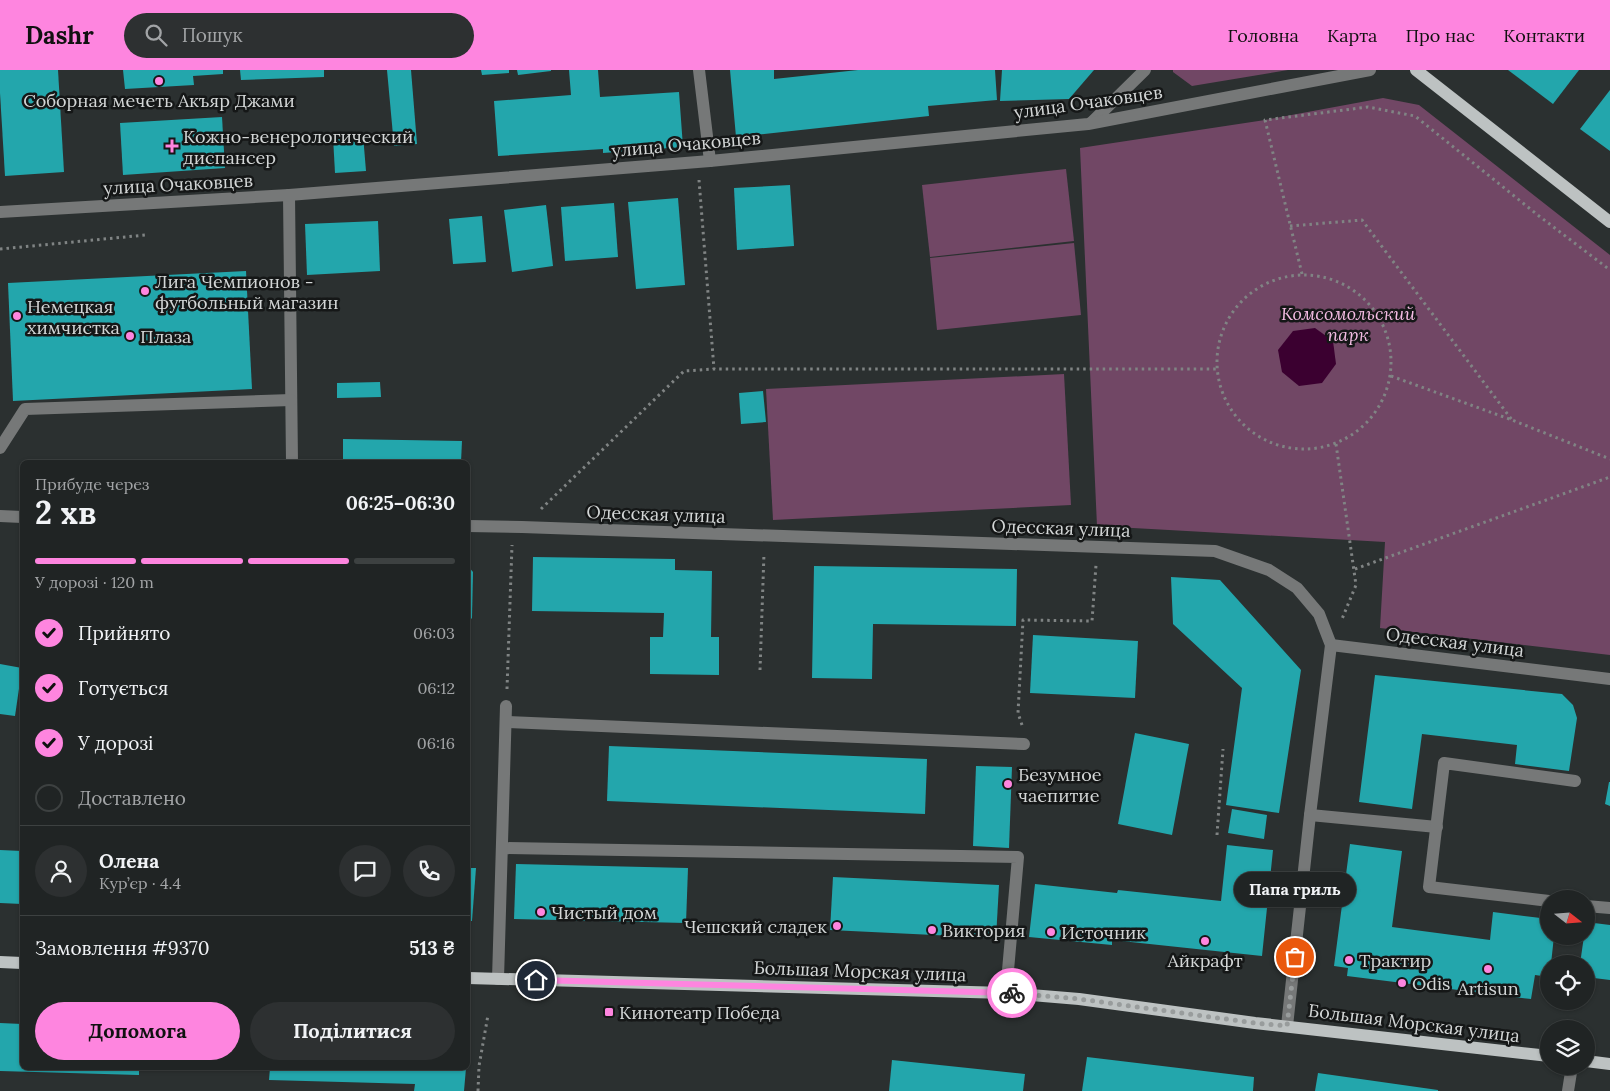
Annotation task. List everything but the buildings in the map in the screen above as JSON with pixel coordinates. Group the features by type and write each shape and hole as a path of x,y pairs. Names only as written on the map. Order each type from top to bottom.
{"main road":[{"path":"1416,70 1610,222"},
{"path":"0,962 20,963"},
{"name":"Большая Морская улица","path":"470,978 1006,993 1079,999 1246,1022 1540,1055"},
{"path":"1595,1062 1610,1064"}],"street":[{"path":"699,70 704,161"},
{"path":"1090,123 1145,70"},
{"name":"улица Очаковцев","path":"0,212 289,195 704,161 1090,123 1370,70"},
{"path":"289,195 292,460"},
{"path":"0,448 25,409 291,400"},
{"path":"0,516 20,517"},
{"name":"Одесская улица","path":"470,526 1215,551 1269,570 1297,588 1318,614 1331,645 1610,679"},
{"path":"1287,1026 1331,645"},
{"path":"498,979 506,706"},
{"path":"506,722 1024,738"},
{"path":"1540,900 1429,887 1444,763 1576,781"},
{"path":"1310,815 1437,827"},
{"path":"502,848 1018,857 1006,993"},
{"path":"1595,907 1610,908"},
{"path":"1568,1091 1571,1075"}],"path":[{"path":"1302,274 1264,120 1368,107 1415,116 1539,216 1610,270"},
{"path":"704,161 714,369"},
{"path":"1290,226 1362,220 1512,420"},
{"path":"0,249 146,235"},
{"path":"1302,274 1324,276 1344,284 1362,296 1377,312 1387,332 1392,354 1391,376 1381,404 1362,428 1336,444 1310,450 1283,447 1258,437 1237,418 1223,396 1217,369 1220,341 1231,315 1250,294 1274,280 1302,274"},
{"path":"506,706 517,527 684,371 714,369 1217,369"},
{"path":"1391,376 1512,420 1610,459"},
{"path":"1331,645 1356,585 1336,444"},
{"path":"1354,569 1610,477"},
{"path":"760,670 764,535"},
{"path":"1024,738 1018,713 1023,620 1092,621 1097,547"},
{"path":"1216,835 1223,749"},
{"path":"478,1091 479,1066 488,1015"}],"green space":[{"path":"1173,70 1288,70 1192,86 1173,72"},
{"name":"Комсомольский парк","path":"1383,98 1419,105 1610,255 1610,655 1380,628 1385,542 1097,526 1080,148 1265,120"},
{"path":"1066,169 1074,241 930,257 922,185"},
{"path":"1074,243 1081,315 937,330 930,258"},
{"path":"1064,374 1071,505 773,520 766,389"}],"shaded area":[{"path":"1315,328 1333,341 1336,364 1322,383 1299,386 1282,372 1278,350 1293,331"}],"way so far":[{"path":"1012,993 1079,999 1287,1026 1295,957"}],"place":[{"name":"Соборная мечеть Акъяр Джами","path":"159,81"},
{"name":"Кожно-венерологический диспансер","path":"172,146"},
{"name":"Лига Чемпионов - футбольный магазин","path":"145,291"},
{"name":"Немецкая химчистка","path":"17,316"},
{"name":"Плаза","path":"130,336"},
{"name":"Безумное чаепитие","path":"1008,784"},
{"name":"Чистый дом","path":"541,912"},
{"name":"Чешский сладек","path":"837,926"},
{"name":"Виктория","path":"932,930"},
{"name":"Источник","path":"1051,932"},
{"name":"Айкрафт","path":"1205,941"},
{"name":"Папа гриль","path":"1295,957"},
{"name":"Трактир","path":"1349,960"},
{"name":"Artisun","path":"1488,969"},
{"name":"Odis","path":"1402,983"},
{"name":"Кинотеатр Победа","path":"609,1012"}],"route":[{"path":"536,980 1012,993"}]}
